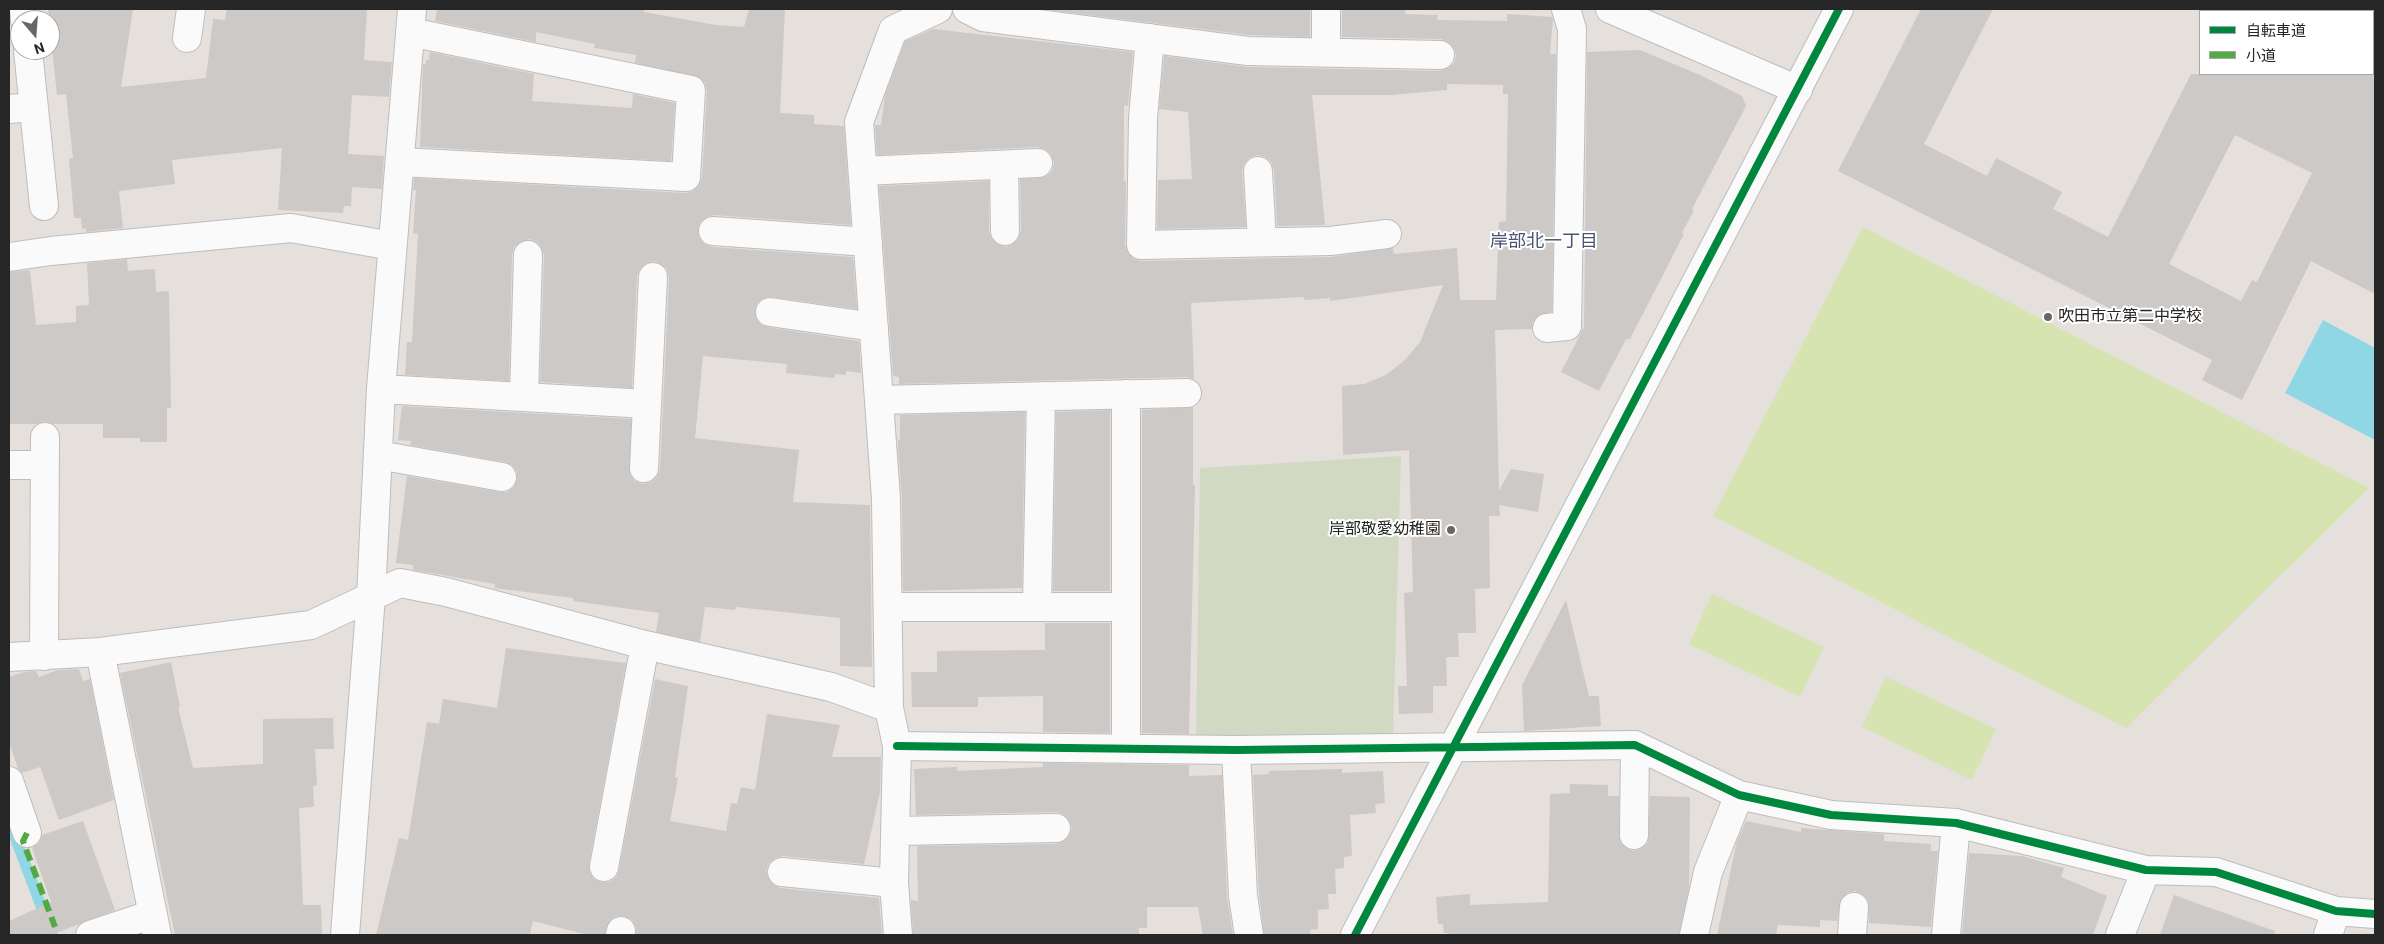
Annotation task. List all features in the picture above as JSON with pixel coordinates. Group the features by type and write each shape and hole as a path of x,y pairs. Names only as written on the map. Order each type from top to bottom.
{"street":[{"path":"187,38 191,9"},
{"path":"898,935 894,883 897,746 889,708 886,499 859,122 893,30 938,9"},
{"path":"967,9 983,17 1248,51 1326,51 1440,55"},
{"path":"1326,9 1326,51"},
{"path":"1548,328 1567,326 1572,29 1566,9"},
{"path":"1610,9 1798,90"},
{"path":"1355,935 1839,9"},
{"path":"345,935 371,596 392,246 401,162 411,20 691,90 686,177 401,162"},
{"path":"1150,38 1143,118 1141,245 1330,241 1387,234"},
{"path":"27,60 21,108 44,206"},
{"path":"862,171 1038,163"},
{"path":"1004,165 1005,231"},
{"path":"1258,171 1262,241"},
{"path":"9,257 51,251 291,228 392,246"},
{"path":"713,231 868,242"},
{"path":"524,397 528,255"},
{"path":"644,468 653,277"},
{"path":"770,312 874,327"},
{"path":"382,389 647,404"},
{"path":"879,400 1187,393"},
{"path":"1126,394 1126,749"},
{"path":"1037,607 1041,396"},
{"path":"44,656 45,437"},
{"path":"378,455 502,477"},
{"path":"12,465 44,465"},
{"path":"9,658 100,652 311,625 400,583 446,592 645,646 831,687 889,708"},
{"path":"888,607 1126,607"},
{"path":"604,867 645,646"},
{"path":"90,935 155,925 100,652"},
{"path":"1634,835 1635,745"},
{"path":"897,746 1236,750 1453,749 1635,745 1739,794 1832,815 1956,823 2146,870 2216,872 2332,923 2375,914"},
{"path":"1236,750 1242,896 1249,935"},
{"path":"9,781 27,833"},
{"path":"1694,935 1708,872 1739,794"},
{"path":"1946,935 1956,823"},
{"path":"896,831 1056,828"},
{"path":"2120,935 2146,870"},
{"path":"782,872 894,883"},
{"path":"1852,935 1854,907"}],"green space":[{"path":"1863,227 2369,488 2126,728 1713,516"},
{"path":"1401,456 1393,738 1196,739 1200,468"},
{"path":"1712,594 1824,647 1800,697 1689,644"},
{"path":"1886,677 1996,729 1972,780 1862,727"}],"water":[{"path":"2323,320 2375,348 2375,440 2285,393"}],"building":[{"path":"133,9 121,87 206,78 213,19 225,20 227,9 367,9 364,60 392,62 389,97 352,95 348,154 384,156 382,189 352,187 351,206 344,206 343,213 278,210 282,148 172,160 175,184 119,191 123,228 86,232 86,228 82,229 81,218 74,218 69,159 73,158 66,94 57,95 53,60 60,60 60,10 48,10"},
{"path":"437,9 644,9 644,12 716,25 744,27 749,9 785,9 780,113 814,115 814,124 844,126 851,225 714,215 700,222 698,229 699,237 704,244 712,247 853,257 857,309 772,297 764,298 758,302 755,310 756,318 760,324 767,327 859,341 861,373 846,371 846,375 835,374 834,378 786,373 787,364 703,356 695,438 799,450 793,502 870,505 872,667 840,666 840,618 736,607 735,610 705,607 700,642 656,632 659,613 573,601 573,598 494,588 495,584 413,570 413,565 396,563 407,476 500,492 507,492 514,487 517,479 517,472 512,465 505,462 410,445 411,441 398,440 402,406 631,419 630,475 635,481 643,484 651,482 657,477 660,469 669,278 667,269 654,261 646,263 640,269 637,276 632,388 540,382 544,255 537,242 529,239 520,242 514,247 512,255 509,381 405,375 407,342 412,342 418,234 413,233 416,190 413,190 414,178 685,193 693,191 699,185 702,178 707,91 705,83 700,78 635,63 636,55 594,48 595,44 536,32 536,42 435,21"},
{"path":"1041,9 1310,9 1310,37 1249,35"},
{"path":"1342,9 1406,9 1405,14 1438,15 1437,20 1507,21 1507,14 1552,17 1553,19 1550,54 1556,54 1552,312 1538,316 1533,321 1532,329 1495,330 1499,491 1511,469 1544,474 1538,512 1499,505 1500,516 1489,516 1490,588 1475,589 1476,633 1458,633 1459,657 1446,657 1447,686 1433,686 1433,713 1399,714 1398,686 1407,686 1404,593 1413,592 1409,450 1343,455 1342,386 1364,384 1386,375 1405,360 1420,342 1443,285 1330,301 1330,298 1304,300 1304,297 1191,303 1194,379 1187,377 899,384 899,377 893,376 879,186 989,181 989,232 997,244 1006,247 1018,239 1021,231 1020,179 1046,176 1052,171 1054,163 1051,154 1045,149 1037,147 877,155 875,125 881,125 885,96 905,41 933,29 1133,52 1128,106 1124,105 1124,181 1126,181 1125,245 1128,253 1134,259 1141,261 1330,257 1393,248 1394,254 1457,248 1460,300 1496,300 1499,222 1506,221 1508,94 1503,94 1503,85 1447,84 1447,90 1391,95 1312,95 1325,225 1277,226 1274,170 1271,162 1265,157 1258,155 1249,158 1244,164 1242,171 1246,227 1157,229 1158,180 1192,179 1188,112 1159,109 1164,56 1248,67 1440,71 1454,63 1456,56 1454,48 1448,42 1441,39 1342,37"},
{"path":"1921,9 1993,9 1924,144 1987,176 1996,158 2062,192 2053,209 2108,237 2191,74 2375,74 2375,294 2311,261 2242,400 2202,380 2212,360 1838,171","holes":["2235,135 2312,173 2257,282 2252,280 2241,301 2169,264"]},
{"path":"1640,50 1700,75 1742,96 1746,106 1692,209 1694,210 1682,233 1684,234 1630,339 1626,339 1599,391 1561,372 1584,327 1587,52"},
{"path":"430,52 534,74 532,101 632,108 633,94 675,103 671,161 420,147 423,64 426,64 426,60 429,60"},
{"path":"127,259 128,271 155,269 156,292 169,291 171,408 167,408 167,442 140,442 140,438 103,438 103,424 53,424 45,421 37,424 9,424 9,272 30,270 36,325 76,322 76,306 89,305 87,263"},
{"path":"1193,407 1193,485 1195,485 1189,734 1142,733 1142,410"},
{"path":"1110,410 1110,591 1053,591 1056,412"},
{"path":"1025,412 1022,588 903,591 902,499 898,448 898,440 900,440 900,415"},
{"path":"1566,600 1589,696 1599,696 1601,726 1524,731 1522,685"},
{"path":"1045,623 1110,623 1110,733 1043,732 1043,696 978,697 978,707 912,707 911,672 937,672 937,651 1045,650"},
{"path":"506,648 626,663 589,864 590,873 594,879 601,882 610,882 616,877 619,870 655,679 688,686 675,777 678,778 670,821 726,831 731,803 737,804 741,787 755,790 767,714 840,725 832,757 881,757 880,792 864,864 783,856 775,858 769,863 766,871 768,878 780,888 879,898 882,935 636,935 636,927 632,920 624,916 617,916 610,920 605,935 588,935 533,921 530,935 376,935 399,838 408,840 427,722 439,724 443,699 497,708"},
{"path":"171,662 180,707 178,707 193,768 263,764 263,719 333,718 334,749 315,749 317,785 313,786 314,807 299,808 303,905 321,905 322,935 175,935 120,673"},
{"path":"79,669 83,681 90,679 114,800 59,820 40,767 22,773 18,768 9,743 9,677 24,672 36,671 39,677 58,670"},
{"path":"1043,763 1189,765 1189,776 1222,775 1227,897 1233,935 1203,935 1198,907 1147,907 1147,928 1139,928 1139,935 913,935 911,900 918,901 917,846 1056,844 1064,841 1069,836 1072,828 1069,820 1063,814 1056,812 916,815 914,769 957,767 957,771 1043,767"},
{"path":"1342,769 1342,773 1383,771 1385,803 1375,804 1376,813 1350,815 1352,856 1344,857 1344,868 1335,869 1336,894 1328,894 1329,909 1318,910 1318,929 1310,930 1310,935 1264,935 1259,894 1253,775 1269,774 1269,771"},
{"path":"1570,784 1608,785 1608,796 1619,796 1620,842 1626,848 1633,851 1641,849 1648,843 1650,796 1690,797 1689,887 1679,935 1449,935 1444,933 1443,924 1438,924 1436,897 1470,894 1470,905 1548,902 1550,794 1570,793"},
{"path":"83,821 115,910 51,935 9,935 9,921 51,902 32,848 39,843 42,835"},
{"path":"1746,821 1801,832 1801,828 1884,834 1884,841 1931,844 1931,851 1938,851 1931,927 1869,923 1868,901 1862,894 1855,891 1847,893 1841,899 1837,921 1820,920 1820,927 1778,925 1776,935 1717,935 1737,841"},
{"path":"1969,853 2022,856 2064,868 2061,877 2107,896 2093,935 1962,935"},
{"path":"2174,895 2275,931 2274,935 2160,935"}],"waterway":[{"path":"12,829 52,935"}],"marked path":[{"path":"27,833 23,841 55,927"}],"cycle path":[{"path":"1355,935 1839,9"},
{"path":"897,746 1236,750 1635,745 1739,795 1831,815 1956,823 2146,870 2216,872 2336,911 2375,914"}],"place":[{"name":"吹田市立第二中学校","path":"2048,317"},
{"name":"岸部敬愛幼稚園","path":"1451,530"}],"district":[{"name":"岸部北一丁目","path":"1544,242"}]}
